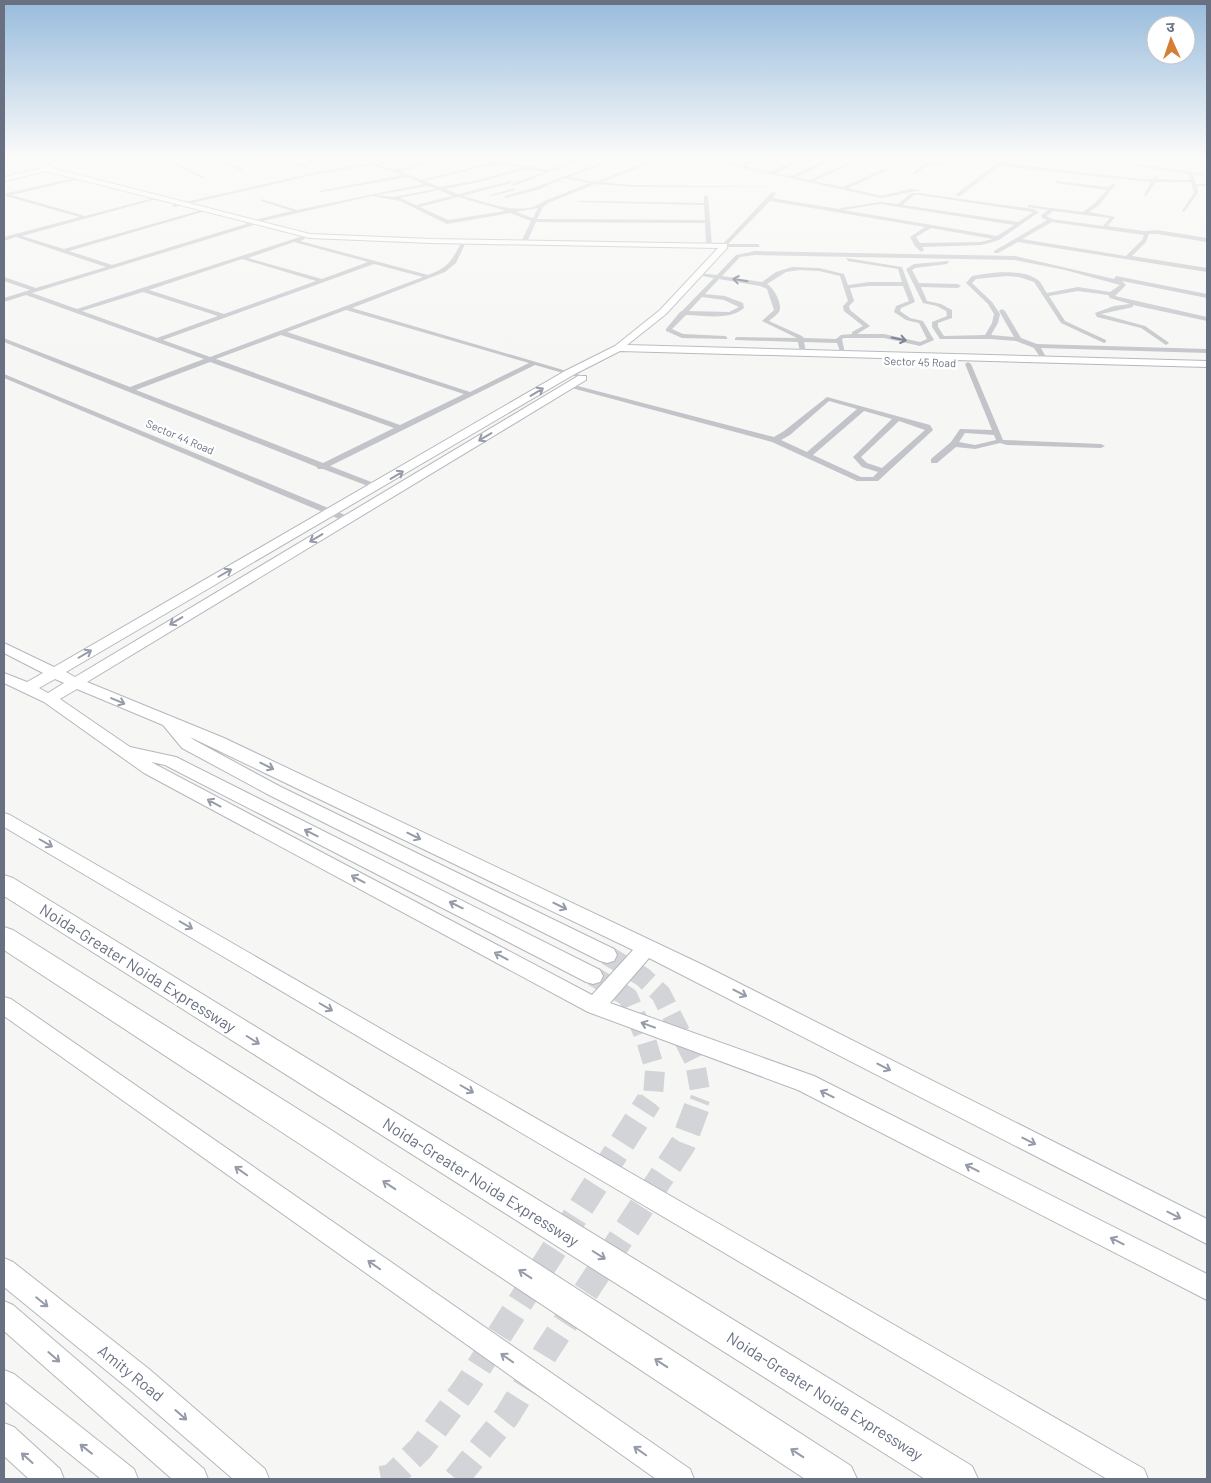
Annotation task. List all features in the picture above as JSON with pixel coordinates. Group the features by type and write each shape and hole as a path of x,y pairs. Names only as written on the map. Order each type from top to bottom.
{"highway":[{"name":"Noida-Greater Noida Expressway","path":"4,884 959,1479"},
{"path":"4,937 317,1138 838,1479"}],"street":[{"path":"4,239 52,226"},
{"path":"64,251 151,226"},
{"path":"4,300 242,226"},
{"path":"261,226 299,240 430,277"},
{"path":"266,226 310,236 996,252 1086,268 1139,283 1207,296"},
{"path":"524,242 531,226"},
{"path":"708,226 710,245"},
{"path":"587,386 627,351 743,226"},
{"path":"924,226 998,238"},
{"path":"917,245 980,244 998,238 1017,226"},
{"path":"996,252 1041,226"},
{"path":"1099,226 1147,233 1157,232 1207,240"},
{"path":"922,250 912,238 929,227"},
{"path":"4,232 112,267"},
{"path":"1127,258 1144,241 1147,233"},
{"path":"76,311 299,240 431,240"},
{"path":"1018,240 1207,270"},
{"path":"129,390 430,277 449,268 465,241"},
{"path":"724,338 682,336 669,331 668,328 738,256 744,254 1015,258 1077,270 1123,283 1112,294"},
{"path":"835,254 841,258 899,268 912,302 898,307 897,312 908,319 921,322 931,340 917,344 884,336 850,335"},
{"path":"967,256 961,260 910,268 925,302 939,305 949,310 950,316 935,322 935,327 942,338 1019,340 1037,346 1044,359"},
{"path":"242,258 323,281"},
{"path":"157,340 374,262"},
{"path":"762,284 771,281 779,272 806,268 828,271 869,284"},
{"path":"700,274 762,284 770,288 778,307 765,321 798,336 802,340 803,352"},
{"path":"958,286 969,283 974,277 1007,274 1028,277 1039,284 1066,290"},
{"path":"843,276 851,301 846,306 847,311 867,326 850,335 839,338 844,353"},
{"path":"4,280 34,290"},
{"path":"969,283 997,314 995,323 986,338"},
{"path":"1133,288 1139,283"},
{"path":"847,287 869,284 906,284"},
{"path":"1039,284 1063,322 1104,341"},
{"path":"916,285 958,286 978,291"},
{"path":"1046,295 1066,290 1084,289 1112,294 1112,297 1119,300 1207,319"},
{"path":"144,290 225,316"},
{"path":"1127,292 1123,296 1126,298 1207,312"},
{"path":"26,293 400,428"},
{"path":"682,313 729,314 736,312 742,306 738,302 725,298 700,295"},
{"path":"1142,305 1114,308 1098,313 1099,316 1106,319 1143,327 1163,345"},
{"path":"346,308 534,363 587,386 775,440 860,479 875,479 929,430 927,427 836,399 827,399 787,433 775,440"},
{"path":"1002,311 1019,340"},
{"path":"282,332 470,394"},
{"path":"737,338 840,341"},
{"path":"4,340 376,487"},
{"path":"1064,347 1063,342 1071,340 1163,345 1207,350"},
{"path":"976,344 1074,347 1207,344"},
{"path":"1074,347 1078,360"},
{"path":"28,688 330,512 570,379 627,351"},
{"name":"Sector 45 Road","path":"627,351 803,352 1207,364"},
{"name":"Sector 45 Road","path":"627,351 1207,371"},
{"path":"321,466 534,363"},
{"path":"968,364 999,437"},
{"name":"Sector 44 Road","path":"4,376 347,519"},
{"path":"48,699 73,682 347,519 570,379"},
{"path":"808,455 864,408"},
{"path":"884,471 863,465 857,457 898,418"},
{"path":"934,461 954,444 963,431 999,437 1007,443 1101,446"},
{"path":"954,444 975,447 999,437"},
{"path":"4,646 73,682 218,742 696,971 1207,1232"},
{"path":"4,677 48,699 150,769 595,1006 806,1083 1207,1287"},
{"path":"168,722 188,744 275,791 607,955"},
{"path":"123,750 170,761 593,976"},
{"path":"4,818 1134,1479"},
{"path":"595,1006 646,948"},
{"path":"4,1005 680,1479"},
{"name":"Amity Road","path":"4,1271 139,1379 255,1479"},
{"path":"4,1314 194,1479"},
{"path":"4,1384 124,1479"},
{"path":"4,1437 50,1479"}],"tunnel":[{"path":"607,955 643,977 661,994 695,1062 701,1097 699,1102"},
{"path":"593,976 628,997 646,1040 655,1070 653,1095 648,1102"},
{"path":"381,1479 392,1477 421,1448 466,1387 649,1101"},
{"path":"456,1479 507,1416 546,1352 683,1144 699,1101"}]}
